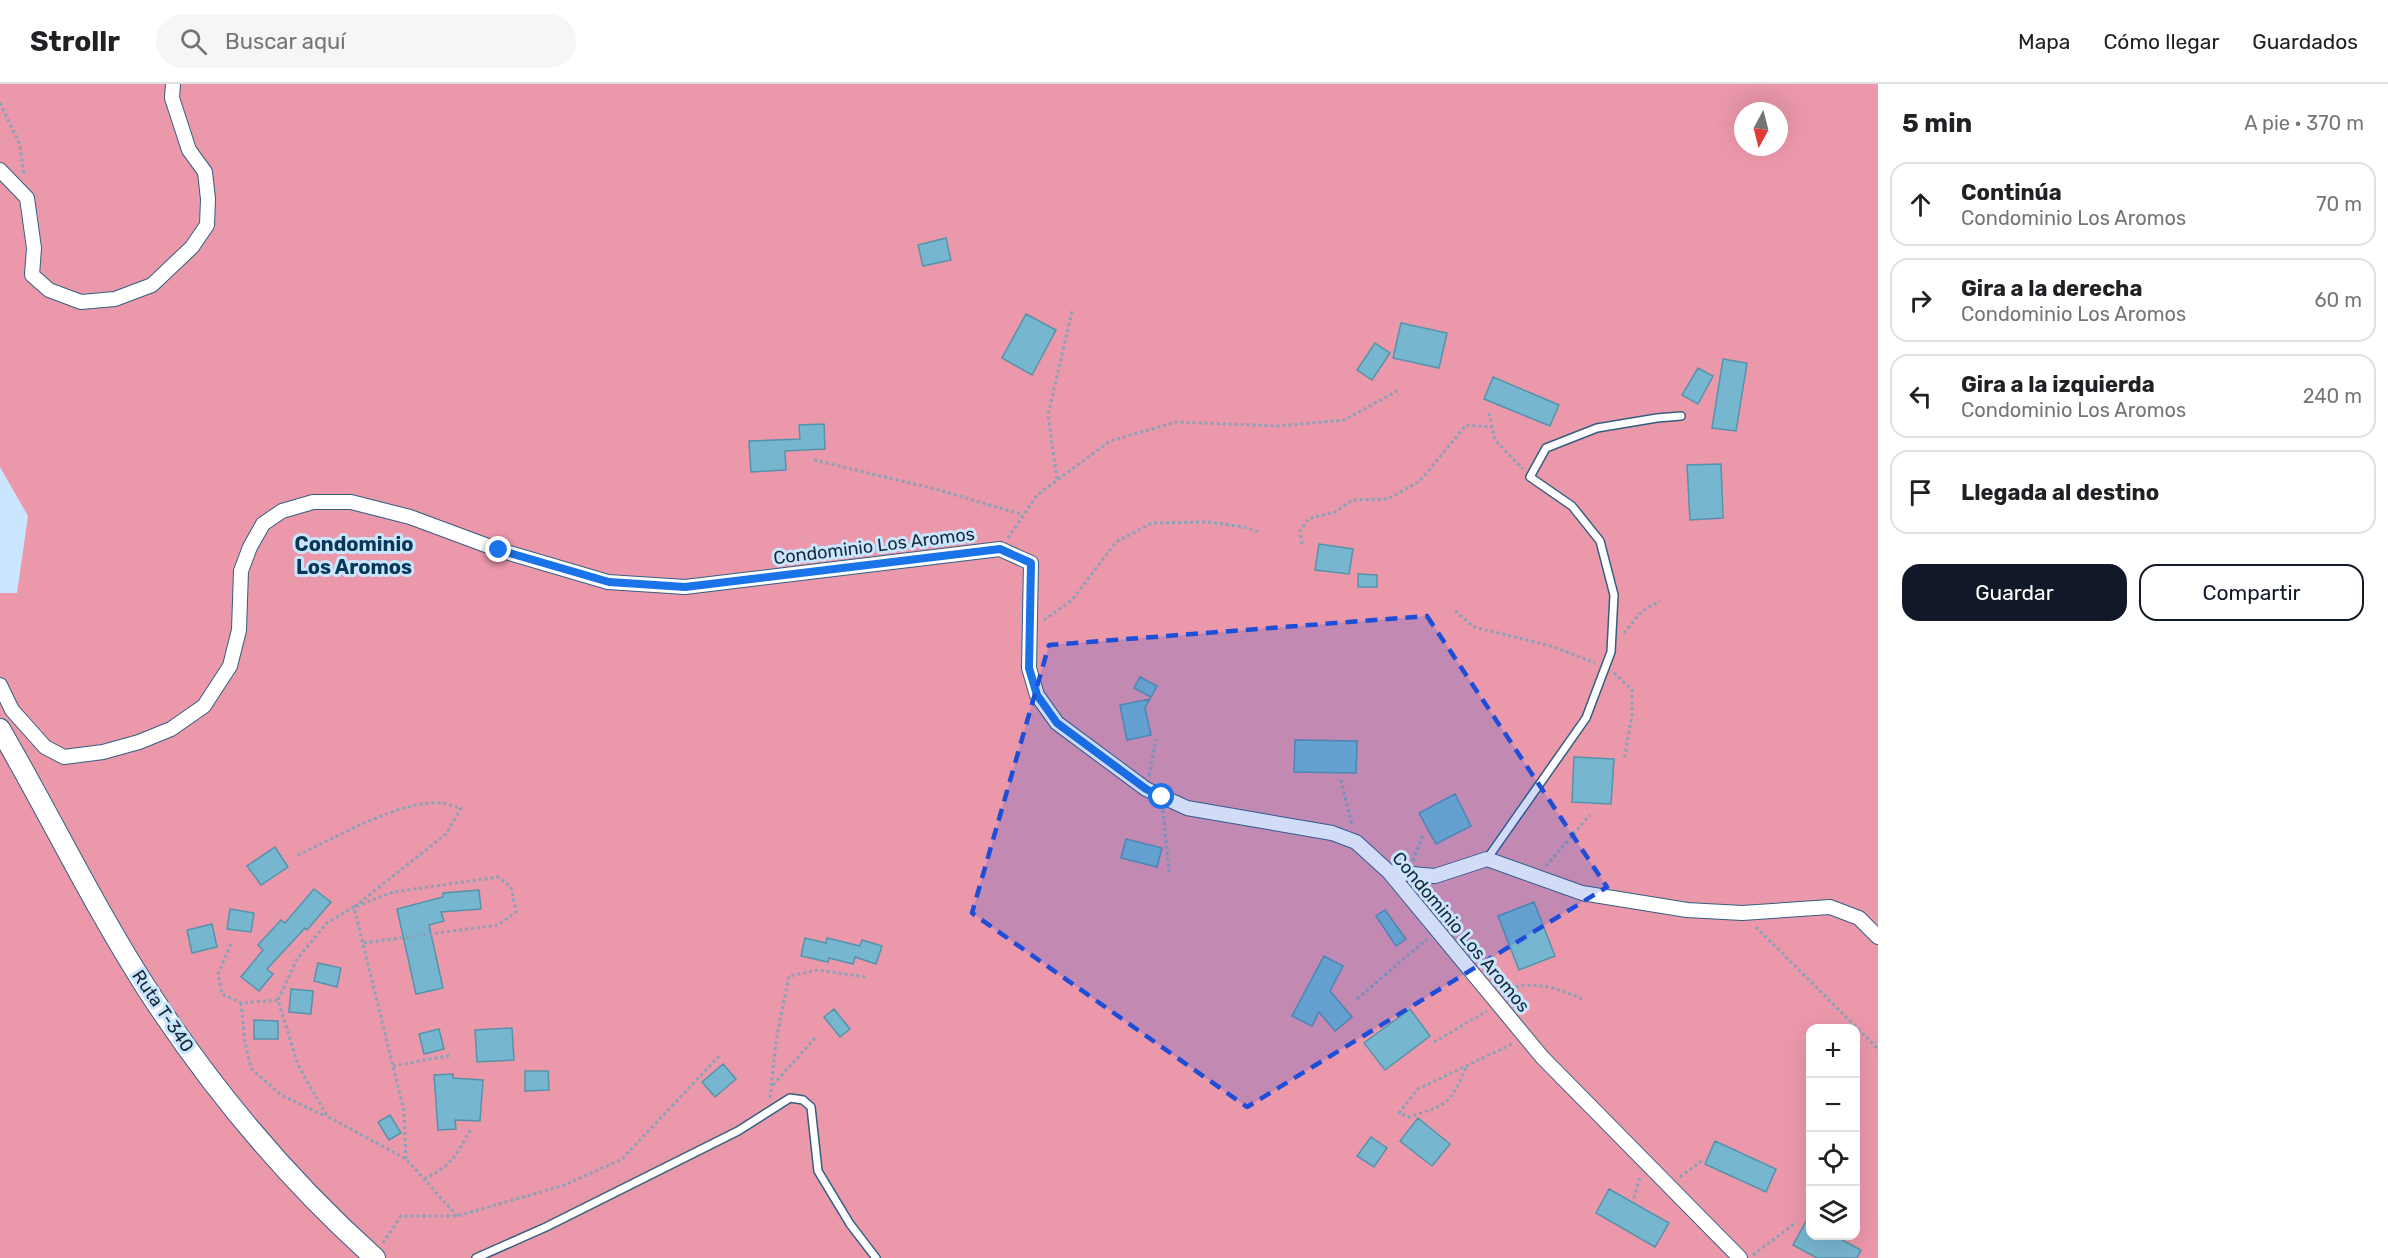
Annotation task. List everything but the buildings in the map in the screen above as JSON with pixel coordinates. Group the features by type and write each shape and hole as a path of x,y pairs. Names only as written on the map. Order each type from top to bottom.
{"street":[{"path":"0,170 27,198 34,248 32,275 50,290 81,302 115,299 152,285 192,247 207,225 208,199 205,172 189,150 172,98 173,84"},
{"name":"Condominio Los Aromos","path":"0,684 12,710 45,747 64,757 103,752 139,742 171,729 204,706 230,666 239,630 241,571 250,547 263,524 282,511 313,502 351,502 410,517 499,550 609,582 685,587 1000,549 1031,563 1029,668 1037,695 1057,723 1146,789 1187,808 1332,833 1356,842 1389,872 1542,1057 1740,1258"},
{"name":"Ruta T-340","path":"0,729 120,945 174,1030 222,1095 267,1149 301,1186 374,1257"},
{"path":"1389,872 1435,876 1487,859 1582,893 1687,910 1742,913 1830,908 1859,918 1878,937"}],"lane":[{"path":"1487,859 1586,718 1611,652 1614,595 1600,541 1572,506 1530,477 1546,448 1597,428 1657,418 1681,417"},
{"path":"476,1258 546,1227 716,1142 790,1098 803,1100 812,1107 818,1171 850,1224 876,1258"}],"path":[{"path":"0,103 20,145 27,198"},
{"path":"1057,479 1048,415 1072,311"},
{"path":"1000,549 1036,495 1110,441 1176,422 1279,426 1344,420 1399,390"},
{"path":"1490,413 1495,440 1530,477"},
{"path":"1302,544 1300,531 1308,519 1335,513 1352,500 1388,498 1420,481 1466,426 1492,427"},
{"path":"814,460 939,490 1023,515"},
{"path":"1030,630 1072,600 1116,542 1152,523 1208,522 1244,527 1257,532"},
{"path":"1611,652 1642,611 1660,601"},
{"path":"1455,611 1474,627 1551,646 1605,667 1632,690 1632,715 1624,761"},
{"path":"1146,789 1156,739"},
{"path":"1341,780 1356,842"},
{"path":"1162,797 1169,872"},
{"path":"298,855 384,815 417,805 442,803 460,808 447,834 354,907 327,923 297,959 278,1000 298,1065 327,1116"},
{"path":"1538,877 1590,815"},
{"path":"1408,874 1423,834"},
{"path":"354,907 393,892 498,877 511,887 516,912 498,925 363,943"},
{"path":"354,907 404,1111 406,1159"},
{"path":"1742,913 1878,1048"},
{"path":"1358,999 1438,930"},
{"path":"231,944 218,974 222,994 241,1003 278,1000"},
{"path":"769,1112 776,1041 789,976 818,970 866,977"},
{"path":"1434,1042 1495,999 1518,986 1555,987 1582,999"},
{"path":"241,1003 245,1043 251,1068 281,1095 327,1116 406,1159 456,1216"},
{"path":"1466,1068 1452,1098 1437,1108 1409,1117 1400,1113 1418,1089 1466,1068 1526,1036"},
{"path":"771,1086 816,1037"},
{"path":"374,1257 401,1216 456,1216 566,1185 622,1159 721,1054"},
{"path":"393,1065 452,1055"},
{"path":"424,1179 442,1170 449,1163 471,1129"},
{"path":"1669,1186 1703,1160"},
{"path":"1634,1198 1645,1161"},
{"path":"1750,1258 1794,1224"}],"highlighted area":[{"path":"1427,616 1607,887 1247,1107 972,913 1049,645"}],"shaded area":[{"path":"0,84 1878,84 1878,1258 0,1258 0,593 17,593 28,516 0,467"}],"district":[{"name":"Condominio Los Aromos","path":"354,556"}],"route":[{"path":"499,550 609,582 685,587 1000,549 1031,563 1029,668 1037,695 1057,723 1146,789 1162,797"}]}
